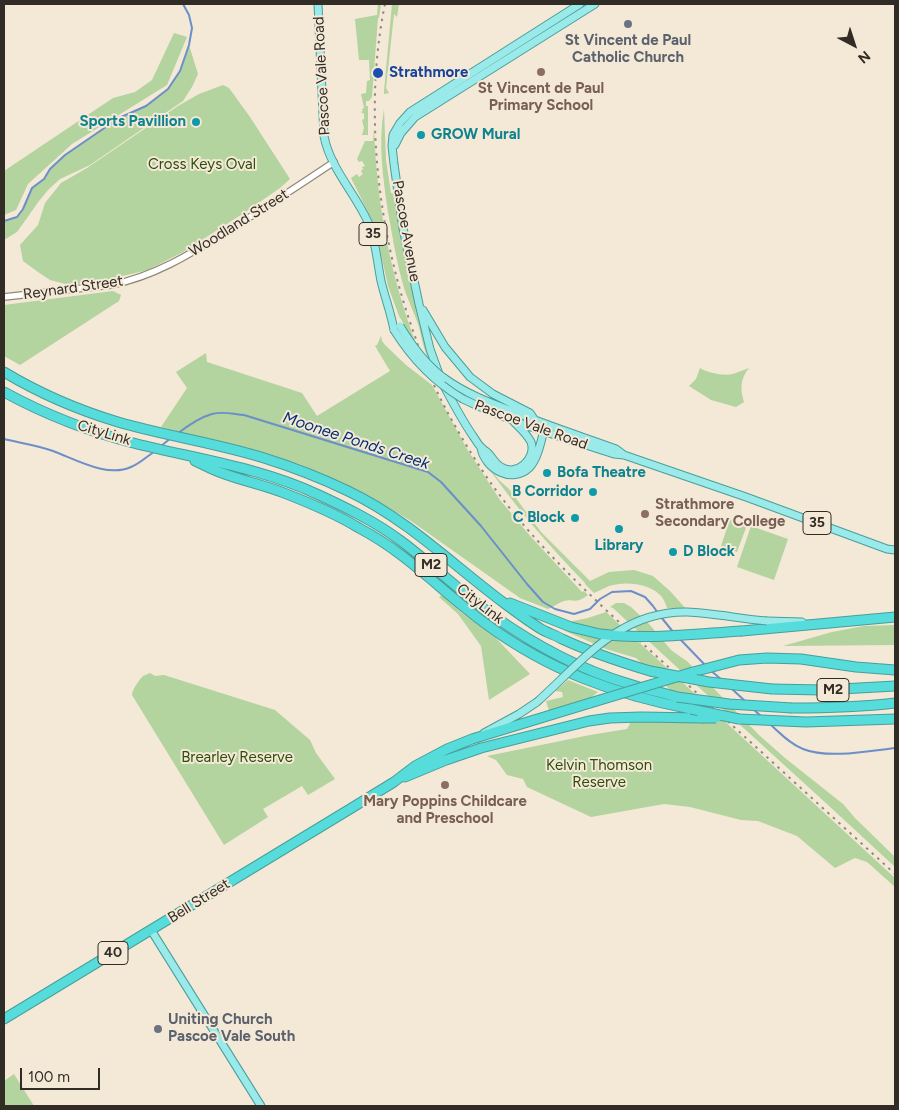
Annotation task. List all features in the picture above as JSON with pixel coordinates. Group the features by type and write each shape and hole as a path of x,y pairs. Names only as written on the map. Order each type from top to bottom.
{"highway":[{"name":"CityLink","path":"4,372 59,400 88,412 153,431 262,457 321,478 383,511 416,533 498,599 542,629 599,655 676,677 772,689 832,690 895,686"},
{"name":"CityLink","path":"4,392 53,417 108,436 264,474 316,493 349,509 399,540 495,617 534,642 569,661 625,683 677,697 729,704 792,708 895,703"},
{"path":"176,452 221,473 283,492 358,527 400,555 503,636 522,649 563,670 589,681 635,696 691,710 739,719"},
{"path":"498,599 571,627 622,637 742,631 895,617"},
{"path":"444,755 472,739 710,667 749,658 801,659 856,667 895,670"},
{"path":"444,755 610,718 701,718 806,722 895,718"},
{"name":"Bell Street","path":"394,782 432,756 444,755"},
{"name":"Bell Street","path":"4,1019 394,782 444,755"}],"main road":[{"name":"Pascoe Vale Road","path":"318,4 324,136 328,150 371,230 385,297 405,348 424,370 446,389 479,399 534,420 545,428"},
{"path":"402,125 410,112 580,4"},
{"path":"402,125 595,4"},
{"name":"Pascoe Avenue","path":"402,125 396,141 394,158 402,221 419,304 430,349 440,378 466,426 481,448 488,452 498,465 504,469 515,469 525,464 531,455 531,445 527,435 514,422"},
{"name":"Pascoe Avenue","path":"419,304 445,348 470,377 488,390 530,413 534,420"},
{"name":"Pascoe Vale Road","path":"466,396 487,410 514,422 545,428 616,448 624,455 891,550 895,557"},
{"name":"Pascoe Avenue","path":"481,448 482,455 493,469 503,474 516,474 527,469 533,463 545,428"},
{"path":"472,739 519,714 537,702 600,643 636,621 672,612 688,612 767,621 848,622"},
{"path":"152,930 261,1106"}],"street":[{"name":"Woodland Street","path":"141,278 197,250 334,162"},
{"name":"Reynard Street","path":"4,297 92,288 141,278"}],"green space":[{"path":"378,4 381,4 378,18 372,97 369,101 366,101 366,106 368,106 368,135 362,135 364,114 361,112 364,108 361,94 366,93 367,81 370,80 369,60 359,60 355,19 377,15"},
{"path":"392,4 399,4 397,17 394,14 386,88 389,93 384,94 384,91"},
{"path":"174,33 187,37 167,85 72,144 28,184 16,210 4,215 4,171 113,98 135,92 152,80"},
{"path":"189,45 198,74 183,101 90,165 60,179 39,201 17,232 4,240 4,221 17,217 23,209 32,188 44,179 50,169 65,155 119,118 146,106 168,89 180,71"},
{"name":"Cross Keys Oval","path":"223,85 229,88 250,117 290,179 280,188 183,252 148,270 97,282 69,285 50,280 23,261 20,245 38,225 45,203 61,183 87,168 178,106 199,94"},
{"path":"384,109 386,160 391,193 395,193 432,363 425,349 418,324 405,291 393,242 382,160 381,135"},
{"path":"374,129 378,185 386,239 399,293 417,346 399,316 388,286 376,231 351,178 357,174 359,177 363,174 361,171 362,167 365,166 362,161 359,162 357,159 365,141 373,141"},
{"path":"113,291 121,295 119,301 20,365 4,356 4,305"},
{"path":"381,336 385,345 406,365 432,385 467,449 500,500 531,537 582,592 584,591 588,595 577,601 564,601 548,609 520,598 411,521 362,492 299,464 161,427 187,388 176,372 206,353 207,362 302,393 317,416 390,371 375,346"},
{"path":"700,368 711,373 725,375 749,368 742,384 744,402 736,407 711,400 689,386 696,379"},
{"path":"483,460 509,489 541,532 590,581 609,572 634,570 653,576 687,610 667,608 662,597 657,592 637,584 615,584 594,593 531,523"},
{"path":"730,519 747,525 737,552 721,546"},
{"path":"751,526 788,539 774,580 737,567"},
{"path":"442,595 462,613 495,637 530,674 489,700 481,646 458,614 439,597"},
{"path":"616,603 624,603 631,607 650,625 671,650 688,662 759,735 843,804 895,857 895,867 610,607"},
{"name":"Kelvin Thomson Reserve","path":"606,612 895,878 895,887 867,862 855,858 835,868 797,836 758,821 741,820 690,807 664,804 591,817 527,787 523,779 507,775 496,760 487,756 627,729 631,722 705,722 636,658 606,649 563,630 600,636 601,629 568,622"},
{"path":"895,625 895,645 783,646 832,632 864,626"},
{"name":"Brearley Reserve","path":"150,673 155,676 164,675 275,710 310,740 316,753 335,779 308,795 302,786 263,809 268,817 224,845 132,695 134,688 141,678"},
{"path":"568,680 598,692 589,699 549,711 546,701 563,697 562,692 555,691"},
{"path":"14,1074 34,1106 4,1106 4,1081"}],"waterway":[{"name":"Moonee Ponds Creek","path":"4,221 17,217 23,209 32,188 44,179 50,169 65,155 119,118 146,106 168,89 180,71 189,45 192,28 189,15 183,4"},
{"name":"Moonee Ponds Creek","path":"177,434 189,425 212,414 244,415 428,472 441,482 481,526 543,602 555,609 574,614 590,609 600,599 612,592 631,591 645,597 658,613"},
{"name":"Moonee Ponds Creek","path":"161,446 171,438"},
{"name":"Moonee Ponds Creek","path":"4,439 47,449 91,466 112,470 122,470 131,467 154,452"},
{"name":"Moonee Ponds Creek","path":"661,617 674,633"},
{"name":"Moonee Ponds Creek","path":"679,638 705,665"},
{"name":"Moonee Ponds Creek","path":"710,670 722,680"},
{"name":"Moonee Ponds Creek","path":"731,688 746,702"},
{"name":"Moonee Ponds Creek","path":"753,709 762,717"},
{"name":"Moonee Ponds Creek","path":"770,724 794,744 813,752 836,754 895,748"}],"railway":[{"path":"385,4 378,45 375,87 375,130 384,216 392,259 420,352 444,406 461,436 488,479 515,515 575,580 895,874"}],"place":[{"name":"St Vincent de Paul Catholic Church","path":"628,24"},
{"name":"St Vincent de Paul Primary School","path":"541,72"},
{"name":"Strathmore","path":"378,73"},
{"name":"Sports Pavillion","path":"196,122"},
{"name":"GROW Mural","path":"421,135"},
{"name":"Bofa Theatre","path":"547,473"},
{"name":"B Corridor","path":"593,492"},
{"name":"Strathmore Secondary College","path":"645,514"},
{"name":"C Block","path":"575,518"},
{"name":"Library","path":"619,529"},
{"name":"D Block","path":"673,552"},
{"name":"Mary Poppins Childcare and Preschool","path":"445,785"},
{"name":"Uniting Church Pascoe Vale South","path":"158,1029"}]}
